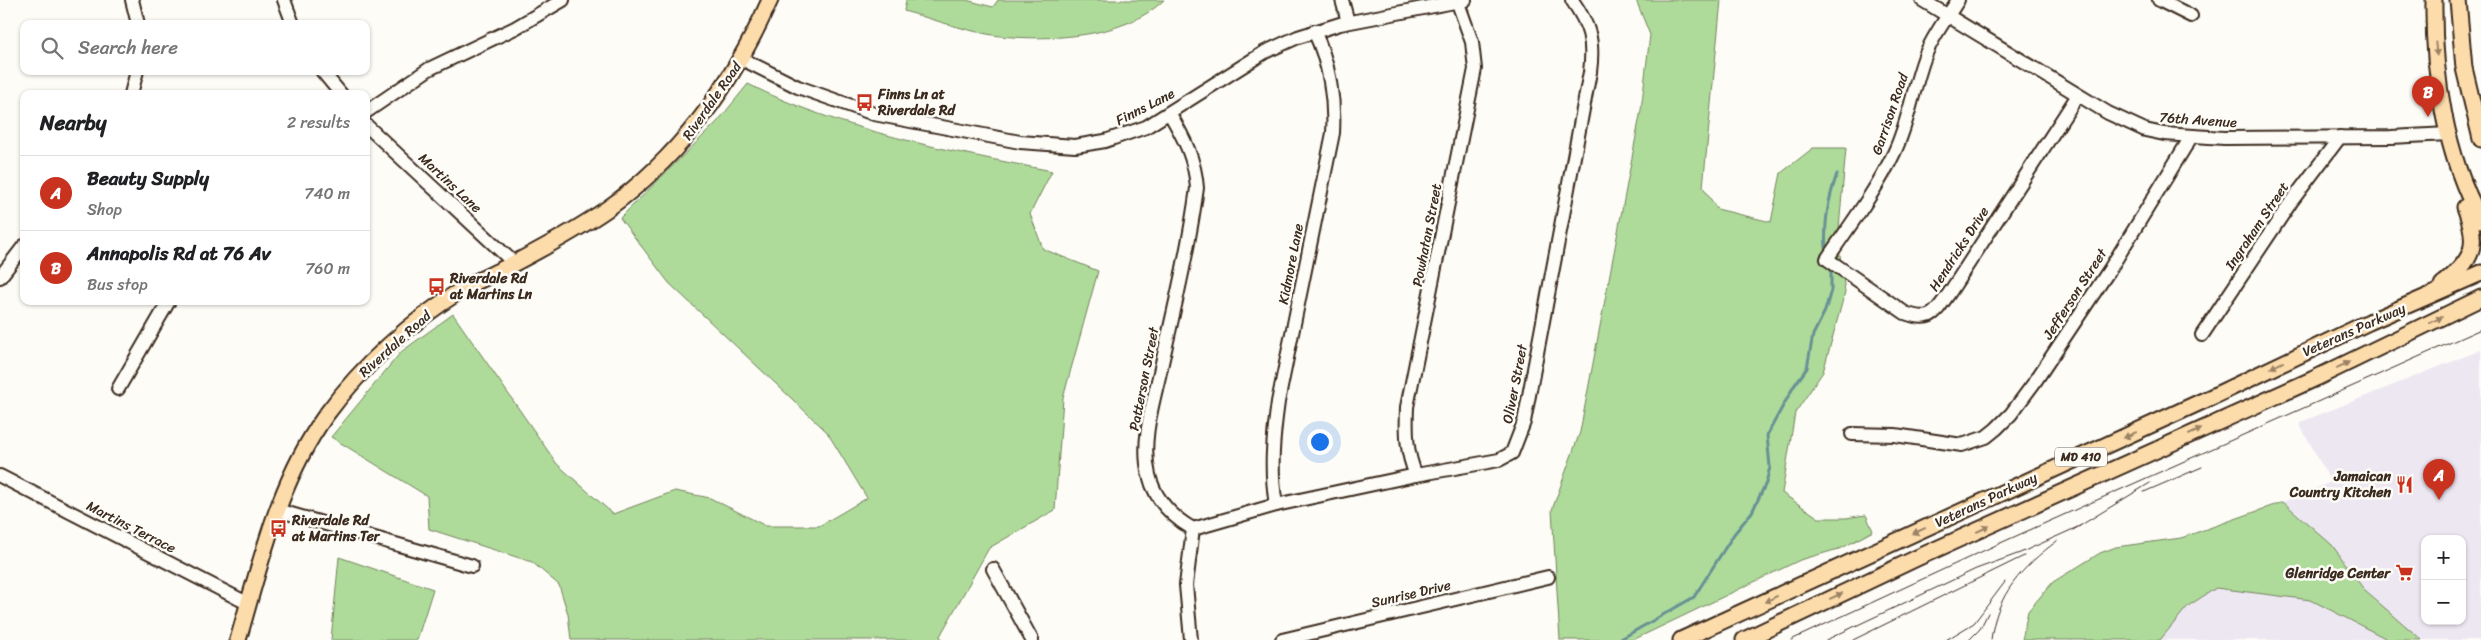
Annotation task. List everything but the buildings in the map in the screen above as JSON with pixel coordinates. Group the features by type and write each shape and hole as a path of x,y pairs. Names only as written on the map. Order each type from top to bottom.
{"main road":[{"name":"Riverdale Road","path":"238,640 277,510 292,472 312,436 359,375 387,347 447,299 590,220 654,171 682,144 725,86 742,60 770,0"},
{"path":"2434,0 2435,42 2448,134 2458,168 2481,220"},
{"path":"2458,0 2464,68 2481,139"},
{"name":"Veterans Parkway","path":"2427,298 2465,265 2472,244 2471,224 2453,178 2454,153"},
{"name":"Veterans Parkway","path":"1681,640 2218,394 2369,322 2481,273"},
{"name":"Veterans Parkway","path":"1744,640 1919,557 2316,378 2481,298"}],"street":[{"path":"132,0 137,20"},
{"path":"284,0 292,20"},
{"path":"370,109 429,68 514,28 563,0"},
{"path":"1342,0 1348,22"},
{"name":"Oliver Street","path":"1193,529 1276,505 1416,475 1499,460 1512,453 1521,433 1590,72 1592,55 1589,31 1585,18 1572,0"},
{"name":"76th Avenue","path":"1922,0 2108,114 2145,130 2191,137 2340,137 2448,134"},
{"name":"Garrison Road","path":"1827,259 1885,171 1895,152 1931,42 1958,0"},
{"path":"2159,0 2191,16"},
{"name":"Finns Lane","path":"742,60 798,87 874,114 1041,145 1075,146 1105,141 1133,133 1170,114 1265,52 1314,31 1348,22 1461,1"},
{"name":"Powhatan Street","path":"1416,475 1409,458 1407,442 1408,407 1475,69 1472,42 1461,1"},
{"name":"Kidmore Lane","path":"1276,505 1271,471 1272,445 1278,402 1333,132 1333,111 1329,79 1324,55 1314,31"},
{"path":"132,90 136,75"},
{"path":"325,75 338,90"},
{"name":"Hendricks Drive","path":"1827,259 1905,313 1916,317 1929,317 1941,305 2078,95"},
{"name":"Patterson Street","path":"1170,114 1185,139 1194,160 1196,188 1150,420 1147,465 1149,477 1159,499 1172,515 1193,529"},
{"name":"Martins Lane","path":"370,129 514,263"},
{"name":"Jefferson Street","path":"1852,434 1895,435 1962,445 1986,436 2011,414 2110,269 2191,137"},
{"name":"Ingraham Street","path":"2202,335 2291,202 2340,137"},
{"path":"0,277 20,251"},
{"path":"118,389 167,305"},
{"name":"Martins Terrace","path":"0,476 249,604"},
{"path":"277,510 472,566"},
{"path":"1191,640 1186,585 1193,529"},
{"path":"993,569 1032,640"},
{"name":"Sunrise Drive","path":"1282,640 1548,577"}],"shaded area":[{"name":"Glenridge Center","path":"2481,350 2481,640 2422,640 2365,591 2332,545 2283,502 2331,482 2301,427 2301,422"},
{"path":"2216,588 2311,600 2389,640 2160,640 2188,606"}],"green space":[{"path":"906,0 966,0 993,7 998,0 1164,0 1148,13 1108,29 1064,37 1042,38 1000,36 977,32 904,11"},
{"path":"1636,0 1721,0 1703,187 1717,209 1771,222 1781,173 1813,148 1846,148 1838,240 1845,292 1823,372 1795,413 1782,493 1819,518 1846,518 1866,515 1873,531 1842,548 1800,560 1633,640 1560,640 1552,510 1580,432 1641,110 1650,35"},
{"path":"748,84 821,115 858,127 974,156 1052,171 1030,214 1043,249 1098,271 1063,398 1055,510 989,548 940,636 942,640 571,640 568,614 559,585 532,562 429,529 427,496 331,437 401,352 453,314 557,464 613,514 675,491 710,498 766,526 819,526 867,498 827,432 669,283 620,218 718,121"},
{"path":"2283,502 2332,545 2365,591 2422,640 2389,640 2311,600 2216,588 2188,606 2160,640 2022,640 2028,611 2053,582 2100,553 2116,547 2181,538"},
{"path":"339,557 433,589 417,640 331,640"}],"waterway":[{"path":"1826,250 1827,211 1837,174"},
{"path":"1619,640 1694,597 1734,534 1752,512 1766,483 1770,467 1767,435 1794,386 1807,368 1813,335 1825,311 1831,290 1831,271"}],"tram line":[{"path":"1791,640 1996,545 2481,329"},
{"path":"2144,492 2202,467"},
{"path":"2073,530 2150,483"},
{"path":"1826,640 1976,569 2020,553 2080,526"},
{"path":"1991,640 1998,609 2013,583 2033,561 2057,541"},
{"path":"1853,640 2024,556"},
{"path":"1946,640 1974,623 2005,582"},
{"path":"1969,640 1980,629 1988,613"}],"place":[{"name":"Finns Ln at Riverdale Rd","path":"864,102"},
{"name":"Annapolis Rd at 76 Av","path":"2428,117"},
{"name":"Riverdale Rd at Martins Ln","path":"436,286"},
{"name":"Jamaican Country Kitchen","path":"2405,484"},
{"name":"Beauty Supply","path":"2439,500"},
{"name":"Riverdale Rd at Martins Ter","path":"278,528"},
{"name":"Glenridge Center","path":"2404,573"}]}
